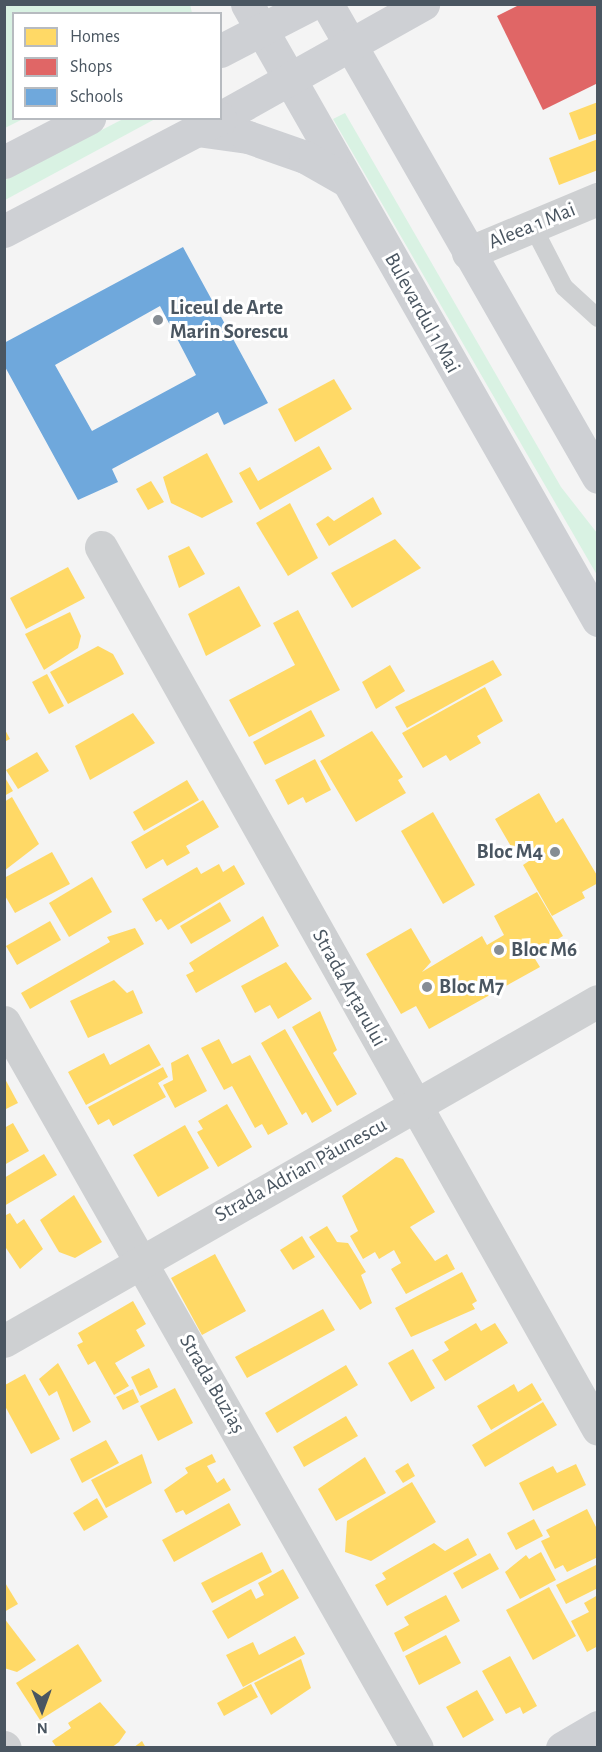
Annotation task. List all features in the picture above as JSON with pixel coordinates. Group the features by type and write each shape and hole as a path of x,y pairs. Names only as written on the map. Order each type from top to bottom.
{"main road":[{"path":"222,49 254,18 311,4"},
{"path":"327,4 597,477"},
{"path":"222,118 352,49 423,4"},
{"name":"Bulevardul 1 Mai","path":"254,18 597,620"},
{"path":"4,162 85,120"},
{"path":"4,231 213,122 305,157 348,181"},
{"path":"562,1748 597,1727"}],"street":[{"name":"Aleea 1 Mai","path":"468,253 597,199"},
{"name":"Strada Arțarului","path":"101,547 597,1429"},
{"name":"Strada Adrian Păunescu","path":"4,1341 143,1258 416,1106 597,1001"},
{"name":"Strada Buziaș","path":"4,1022 143,1258 417,1748"}],"lane":[{"path":"532,225 564,287 597,318"}],"green space":[{"path":"5,4 190,4 192,12 12,12 12,120 21,120 5,128"},
{"path":"345,113 561,487 597,533 597,575 333,119"},
{"path":"121,120 153,120 5,200 5,180"}],"building: Homes":[{"path":"598,102 598,133 579,140 569,113"},
{"path":"598,139 598,170 559,185 549,158"},
{"path":"334,379 352,409 295,442 278,409"},
{"path":"319,446 332,469 260,510 239,473 250,467 258,481"},
{"path":"207,453 233,502 202,518 171,503 163,477"},
{"path":"151,481 164,502 148,510 136,489"},
{"path":"373,497 382,514 329,546 316,524 328,516 334,521"},
{"path":"290,503 318,558 288,576 256,523"},
{"path":"395,539 421,568 352,608 331,573"},
{"path":"189,546 205,574 179,588 168,556"},
{"path":"68,567 85,598 26,629 10,598"},
{"path":"239,586 261,626 206,656 188,614"},
{"path":"298,610 340,690 249,737 229,700 295,665 273,623"},
{"path":"70,612 81,636 78,648 44,670 25,634"},
{"path":"98,646 113,654 124,674 68,704 50,672"},
{"path":"493,660 502,675 407,728 395,707"},
{"path":"390,665 405,691 376,709 362,682"},
{"path":"47,674 64,706 49,714 32,682"},
{"path":"485,687 503,721 477,736 481,743 450,761 446,755 423,768 402,733"},
{"path":"311,710 325,736 265,765 253,742"},
{"path":"133,713 155,743 90,780 75,746"},
{"path":"4,728 10,739 4,742"},
{"path":"372,731 403,777 398,780 406,793 356,822 320,761"},
{"path":"37,752 49,771 18,789 6,770"},
{"path":"315,759 331,790 306,803 303,797 288,805 275,780"},
{"path":"4,776 13,791 4,796"},
{"path":"187,780 199,800 144,831 133,812"},
{"name":"Bloc M4","path":"539,793 556,823 563,818 598,877 598,883 582,892 585,898 552,916 523,865 532,859 526,849 516,855 495,819"},
{"path":"12,797 39,844 4,871 4,802"},
{"path":"203,800 219,827 186,846 190,853 167,866 163,859 146,869 131,842"},
{"path":"433,812 475,885 443,904 401,831"},
{"path":"52,852 70,884 15,913 4,894 4,878"},
{"path":"219,864 223,872 234,865 245,884 168,930 161,919 156,922 142,899 197,867 201,874"},
{"path":"92,877 112,912 69,937 49,903"},
{"path":"537,892 563,936 532,954 540,967 429,1029 416,1006 401,1014 366,954 411,928 431,962 422,972 482,936 487,945 504,935 494,916"},
{"path":"220,902 231,921 191,944 180,926"},
{"path":"263,916 279,946 196,993 186,975 194,971 189,963"},
{"path":"50,921 61,940 17,965 6,946"},
{"path":"135,928 144,944 30,1009 21,993 110,942 107,937"},
{"path":"286,962 312,999 278,1019 270,1005 255,1013 241,986"},
{"path":"114,980 127,993 133,990 143,1013 88,1038 70,1001"},
{"path":"320,1011 337,1050 333,1053 357,1094 337,1106 292,1027"},
{"path":"285,1029 332,1111 312,1123 306,1112 302,1115 261,1043"},
{"path":"219,1039 232,1064 250,1055 288,1124 268,1135 262,1124 255,1128 232,1086 224,1090 201,1048"},
{"path":"149,1044 161,1065 86,1105 68,1072 104,1053 110,1065"},
{"path":"188,1054 207,1091 175,1108 163,1085 173,1080 171,1063"},
{"path":"163,1067 168,1077 158,1083 166,1097 113,1126 109,1119 98,1125 88,1107"},
{"path":"4,1077 18,1103 4,1110"},
{"path":"227,1104 252,1147 218,1167 197,1132 203,1129 198,1121"},
{"path":"13,1123 29,1151 4,1165 4,1128"},
{"path":"185,1125 209,1168 158,1197 133,1155"},
{"path":"44,1154 57,1175 4,1206 4,1178"},
{"path":"396,1157 403,1159 435,1212 410,1227 435,1261 447,1254 455,1269 406,1294 391,1269 401,1263 394,1250 379,1259 375,1252 363,1259 350,1236 358,1231 342,1196"},
{"path":"74,1195 102,1242 75,1258 59,1252 40,1220"},
{"path":"10,1213 17,1224 24,1219 43,1249 20,1269 4,1245 4,1216"},
{"path":"327,1226 337,1242 348,1243 366,1272 361,1275 372,1303 360,1310 309,1237"},
{"path":"302,1236 315,1257 293,1270 280,1250"},
{"path":"215,1254 246,1311 202,1335 171,1278"},
{"path":"462,1272 477,1301 472,1304 475,1309 411,1337 395,1308"},
{"path":"133,1301 146,1324 136,1330 145,1346 115,1363 129,1386 114,1395 95,1361 88,1365 77,1345 83,1342 78,1333"},
{"path":"323,1309 335,1330 247,1378 235,1357"},
{"path":"476,1323 481,1331 495,1323 508,1343 445,1381 432,1360 449,1350 444,1342"},
{"path":"413,1349 435,1388 411,1402 388,1363"},
{"path":"58,1363 91,1422 73,1432 57,1391 49,1396 39,1379"},
{"path":"346,1365 358,1385 277,1433 265,1413"},
{"path":"149,1368 158,1387 140,1396 131,1377"},
{"path":"25,1374 60,1439 31,1454 5,1406 5,1385"},
{"path":"532,1383 542,1400 491,1430 477,1406 514,1384 518,1392"},
{"path":"175,1388 193,1423 158,1441 140,1406"},
{"path":"133,1389 139,1402 123,1410 116,1397"},
{"path":"543,1402 557,1425 485,1467 472,1445"},
{"path":"346,1416 358,1436 304,1467 293,1447"},
{"path":"106,1440 119,1463 82,1483 70,1459"},
{"path":"142,1454 152,1483 106,1508 91,1480"},
{"path":"212,1454 216,1462 207,1466 217,1483 224,1478 231,1490 186,1515 183,1510 176,1513 164,1490 188,1473 185,1468"},
{"path":"365,1457 386,1493 336,1521 318,1489"},
{"path":"408,1463 415,1476 403,1483 395,1471"},
{"path":"576,1464 586,1485 533,1511 519,1483 553,1466 557,1473"},
{"path":"412,1482 436,1522 371,1561 345,1552 347,1521"},
{"path":"97,1498 108,1517 84,1531 73,1513"},
{"path":"229,1503 241,1525 174,1562 162,1540"},
{"path":"587,1509 598,1531 598,1557 567,1572 563,1565 555,1569 541,1541 550,1537 546,1530"},
{"path":"534,1519 543,1536 516,1550 507,1533"},
{"path":"468,1538 477,1555 387,1606 375,1585 386,1579 382,1573 434,1543 445,1551"},
{"path":"262,1552 272,1572 212,1603 201,1583"},
{"path":"541,1552 556,1580 520,1599 505,1572 526,1555 529,1559"},
{"path":"490,1553 499,1569 462,1589 453,1573"},
{"path":"598,1564 598,1588 566,1604 556,1585"},
{"path":"283,1569 299,1598 228,1639 212,1611 251,1589 256,1599 264,1595 258,1583"},
{"path":"4,1581 18,1604 4,1612"},
{"path":"549,1587 576,1636 533,1660 506,1610"},
{"path":"446,1595 460,1621 403,1652 394,1633 409,1625 404,1617"},
{"path":"598,1595 598,1646 587,1652 571,1621 589,1612 584,1603"},
{"path":"4,1618 36,1660 17,1672 4,1668"},
{"path":"446,1635 461,1663 419,1685 405,1656"},
{"path":"295,1636 305,1654 243,1687 226,1655 253,1642 259,1655"},
{"path":"78,1644 102,1681 40,1720 16,1683"},
{"path":"510,1656 537,1706 523,1714 520,1707 506,1714 482,1671"},
{"path":"301,1659 311,1688 271,1715 254,1683"},
{"path":"251,1684 258,1697 224,1716 217,1703"},
{"path":"477,1690 494,1720 463,1738 446,1707"},
{"path":"100,1702 126,1732 119,1742 111,1748 57,1748 52,1741 71,1728 68,1723"},
{"path":"142,1741 146,1748 133,1748"}],"building: Shops":[{"path":"521,4 598,4 598,83 543,110 497,16"}],"building: Schools":[{"path":"183,247 268,403 224,425 218,412 112,469 118,482 78,500 4,365 4,343","holes":["160,306 196,375 92,431 55,365"]}],"place":[{"name":"Liceul de Arte Marin Sorescu","path":"158,320"},
{"name":"Bloc M4","path":"555,852"},
{"name":"Bloc M6","path":"499,950"},
{"name":"Bloc M7","path":"427,987"}]}
